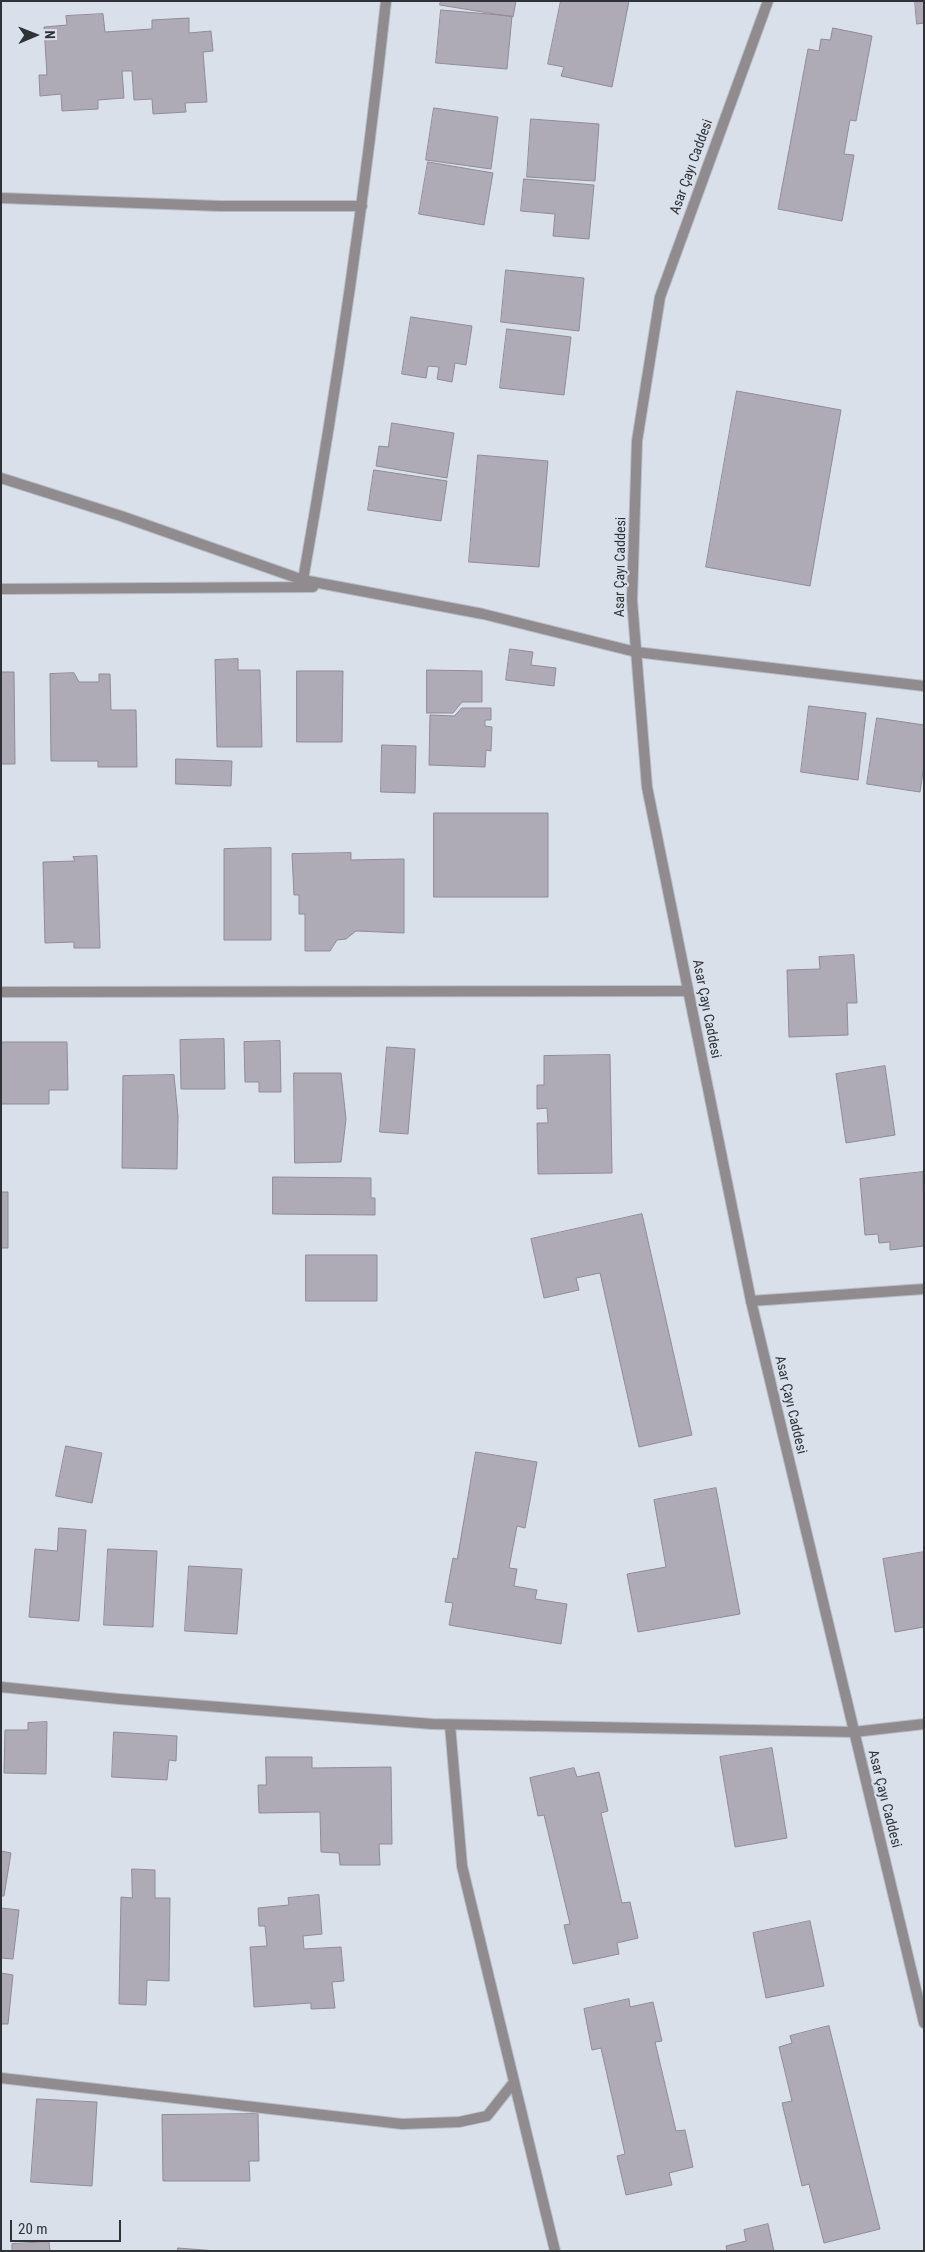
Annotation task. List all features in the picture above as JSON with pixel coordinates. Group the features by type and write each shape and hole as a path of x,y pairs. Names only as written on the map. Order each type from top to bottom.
{"street":[{"path":"303,580 332,414 362,206 386,1"},
{"name":"Asar Çayı Caddesi","path":"768,1 660,298 637,441 632,600 646,787 751,1301 924,2023"},
{"path":"1,198 220,206 362,206"},
{"path":"1,478 121,516 303,580 483,614 636,652 924,686"},
{"path":"1,589 336,586"},
{"path":"1,992 688,991"},
{"path":"751,1301 924,1289"},
{"path":"1,1686 119,1699 450,1725 854,1732 924,1724"},
{"path":"450,1725 462,1866 555,2251"},
{"path":"1,2078 402,2124 459,2122 487,2116 514,2082"}],"building":[{"path":"441,1 516,1 513,17 440,5"},
{"path":"561,1 629,1 612,87 561,76 564,67 548,64"},
{"path":"915,1 924,1 924,23 917,24"},
{"path":"441,10 512,16 507,69 436,63"},
{"path":"103,14 105,32 152,29 152,20 189,18 189,33 211,31 213,51 203,52 207,102 185,103 186,112 153,114 152,99 134,100 132,71 122,71 124,98 98,100 98,109 62,111 61,94 40,96 39,75 47,75 44,27 67,25 66,16"},
{"path":"833,28 872,36 856,121 850,120 844,154 854,155 842,221 778,209 808,49 819,51 821,39 830,40"},
{"path":"434,108 498,117 491,169 426,160"},
{"path":"531,119 599,124 595,181 527,177"},
{"path":"428,162 493,173 484,225 419,214"},
{"path":"524,179 594,185 589,239 553,236 555,214 521,211"},
{"path":"506,270 584,278 579,331 501,322"},
{"path":"411,317 472,326 466,365 455,363 452,382 437,379 439,367 428,366 426,378 402,374"},
{"path":"507,329 571,337 564,395 500,388"},
{"path":"737,391 841,410 810,586 706,567"},
{"path":"392,423 454,433 447,478 376,466 379,446 388,447"},
{"path":"478,455 548,461 539,567 469,562"},
{"path":"374,470 447,481 441,521 368,510"},
{"path":"510,649 533,652 531,665 556,668 554,686 506,680"},
{"path":"238,659 238,670 260,670 262,747 217,747 215,660"},
{"path":"427,670 482,671 482,702 462,702 453,713 427,713"},
{"path":"297,671 343,671 342,742 297,742"},
{"path":"1,672 14,672 15,764 1,764"},
{"path":"74,673 79,682 99,682 99,674 110,674 111,710 136,710 137,767 98,767 98,761 51,761 50,674"},
{"path":"809,706 866,713 858,780 801,772"},
{"path":"462,708 491,708 491,720 485,720 485,726 492,727 491,751 486,750 485,767 429,765 430,715 454,716"},
{"path":"877,718 924,725 924,765 920,792 867,784"},
{"path":"382,745 416,746 415,793 381,792"},
{"path":"176,759 232,761 231,786 176,784"},
{"path":"434,813 548,813 548,897 434,897"},
{"path":"271,848 271,940 224,940 224,849"},
{"path":"351,853 351,860 404,859 404,933 356,931 346,939 337,940 330,951 305,951 305,914 299,914 299,895 294,895 292,854"},
{"path":"97,856 100,948 74,948 74,942 45,943 43,862 75,861 73,857"},
{"path":"854,955 857,1003 847,1003 848,1035 789,1037 787,970 820,969 819,957"},
{"path":"224,1039 225,1089 181,1089 180,1040"},
{"path":"280,1041 281,1092 259,1092 259,1082 245,1082 244,1042"},
{"path":"1,1042 67,1042 68,1090 49,1090 49,1104 1,1104"},
{"path":"387,1047 415,1049 408,1134 380,1132"},
{"path":"610,1055 612,1173 538,1174 537,1123 548,1123 547,1108 537,1109 537,1085 544,1085 544,1056"},
{"path":"885,1066 895,1135 846,1143 836,1074"},
{"path":"294,1073 341,1073 346,1119 341,1162 295,1163"},
{"path":"174,1075 178,1116 177,1169 122,1168 123,1076"},
{"path":"923,1172 924,1246 890,1250 890,1242 879,1243 878,1234 865,1235 860,1179"},
{"path":"273,1177 371,1178 371,1198 375,1198 375,1215 273,1214"},
{"path":"1,1192 8,1192 8,1248 1,1248"},
{"path":"642,1214 692,1435 639,1447 600,1273 576,1278 579,1290 544,1298 531,1239"},
{"path":"306,1255 377,1255 377,1301 306,1301"},
{"path":"66,1446 102,1453 92,1503 56,1496"},
{"path":"476,1452 537,1462 525,1528 517,1526 509,1568 517,1569 514,1586 537,1590 535,1599 567,1604 561,1644 449,1625 453,1603 445,1602 453,1558 457,1559"},
{"path":"716,1488 740,1614 638,1632 627,1574 666,1567 654,1500"},
{"path":"59,1528 86,1530 79,1621 29,1617 35,1549 57,1551"},
{"path":"108,1549 157,1551 153,1627 104,1625"},
{"path":"924,1552 924,1627 895,1632 883,1559"},
{"path":"189,1566 242,1569 237,1634 185,1631"},
{"path":"47,1722 46,1774 4,1773 5,1730 28,1730 28,1723"},
{"path":"114,1732 177,1736 176,1761 169,1760 167,1780 112,1777"},
{"path":"772,1748 787,1838 735,1847 720,1757"},
{"path":"266,1757 312,1757 312,1768 391,1767 392,1844 379,1844 380,1865 340,1865 339,1853 321,1852 320,1812 259,1813 258,1785 266,1785"},
{"path":"574,1768 577,1777 599,1772 608,1811 601,1813 622,1903 630,1902 638,1938 617,1943 619,1954 573,1964 564,1925 570,1924 544,1815 538,1816 530,1778"},
{"path":"1,1851 11,1853 4,1896 1,1896"},
{"path":"132,1869 155,1870 155,1898 170,1898 169,1981 147,1980 146,2005 119,2004 121,1897 132,1898"},
{"path":"319,1895 322,1934 303,1936 304,1949 341,1947 344,1981 332,1982 335,2008 311,2009 311,2003 254,2007 250,1947 267,1946 265,1926 259,1926 258,1908 289,1905 288,1898"},
{"path":"1,1908 19,1910 13,1959 1,1958"},
{"path":"810,1921 824,1986 766,1998 753,1933"},
{"path":"1,1973 13,1975 8,2024 1,2024"},
{"path":"629,1999 630,2007 653,2002 662,2041 655,2042 676,2131 685,2130 693,2167 669,2173 672,2185 626,2195 617,2156 625,2154 601,2048 592,2050 584,2009"},
{"path":"829,2026 880,2229 824,2243 809,2184 802,2186 782,2103 792,2101 779,2047 792,2043 790,2036"},
{"path":"37,2099 97,2102 92,2186 31,2182"},
{"path":"258,2114 259,2161 249,2161 250,2181 163,2181 162,2115"},
{"path":"768,2224 774,2251 727,2251 726,2246 746,2241 744,2230"},
{"path":"49,2242 50,2251 12,2251 12,2244"},
{"path":"178,2248 217,2251 178,2251"}]}
